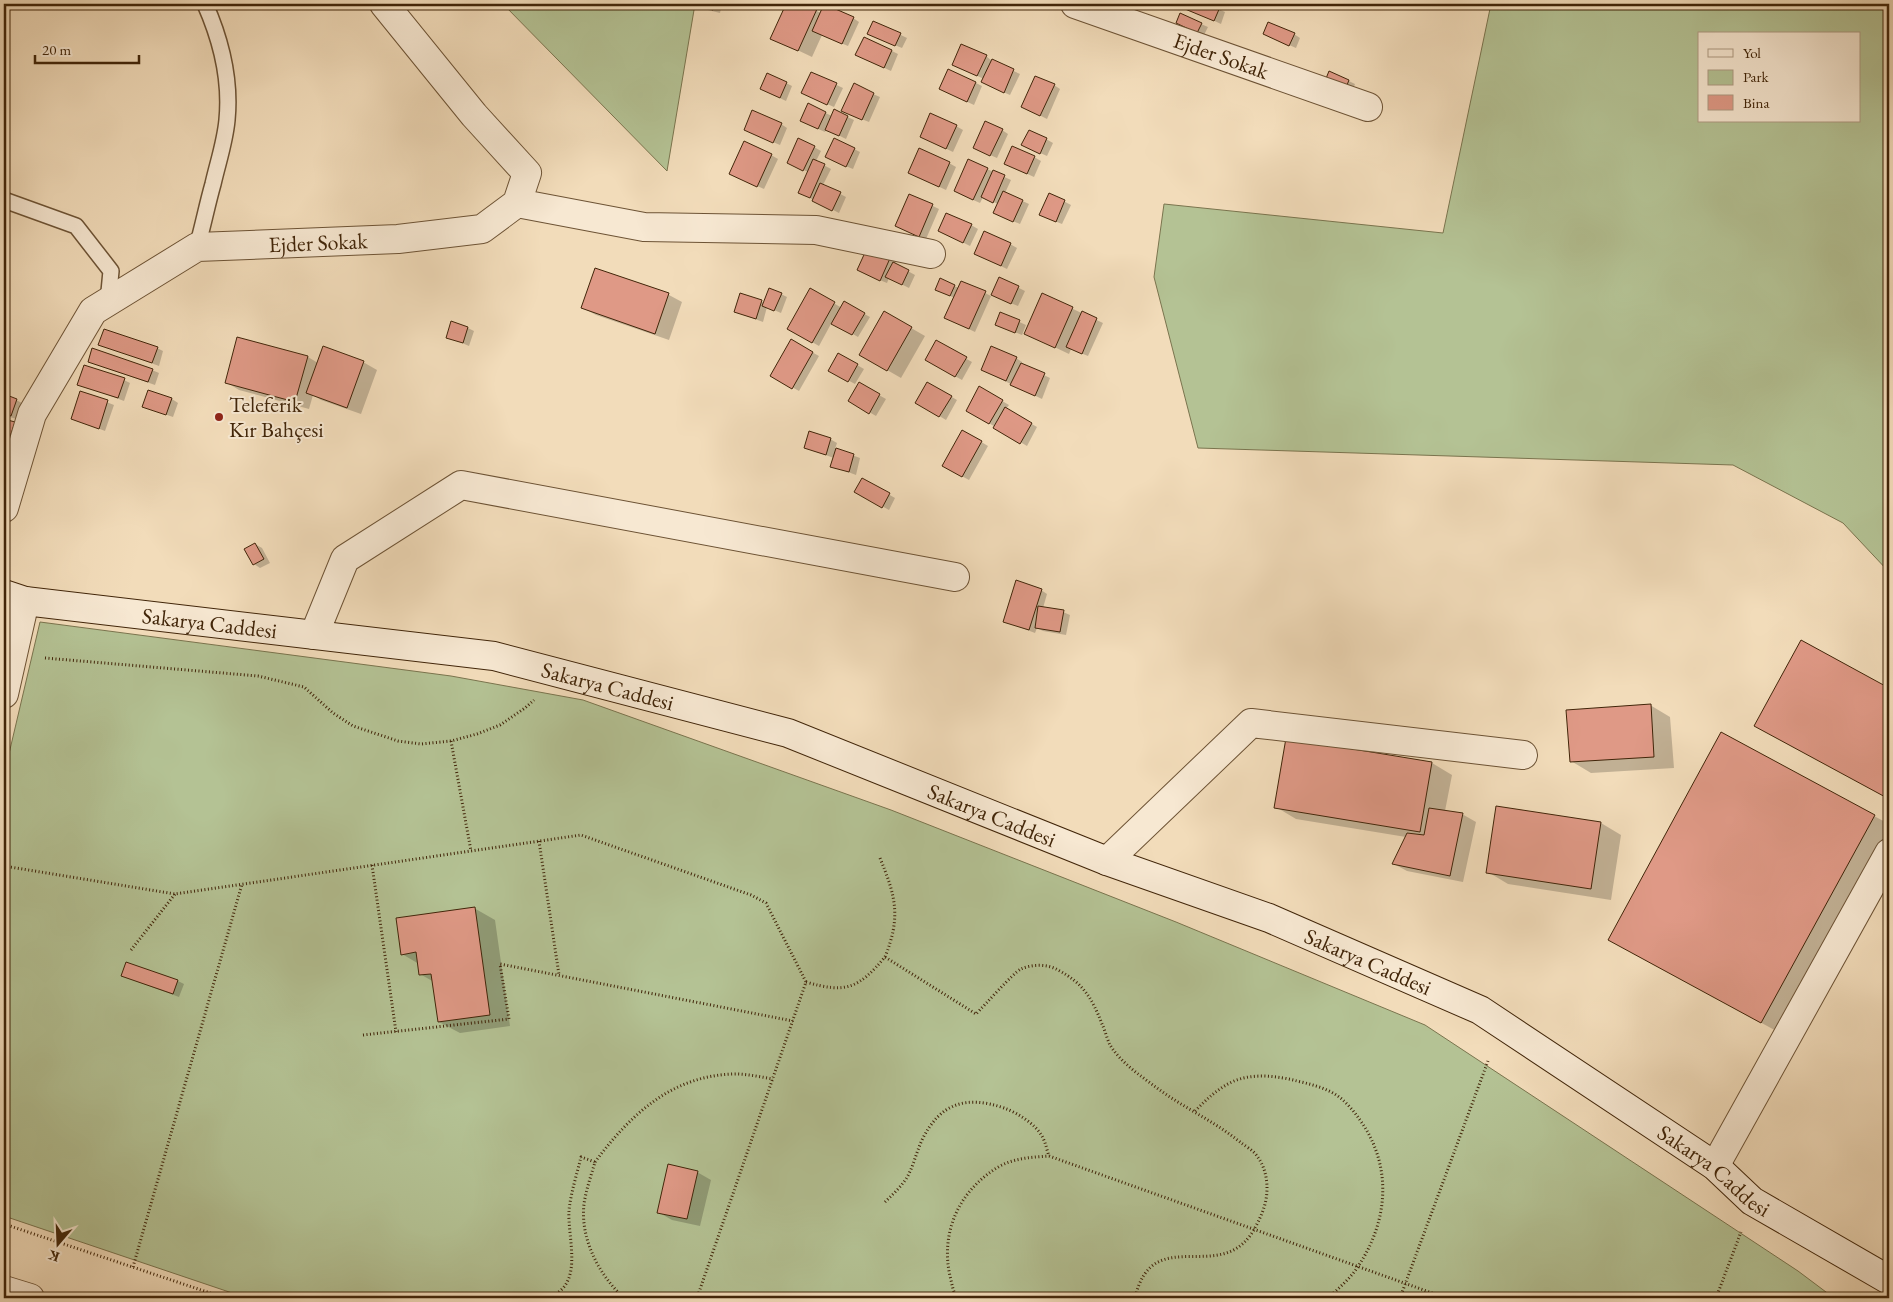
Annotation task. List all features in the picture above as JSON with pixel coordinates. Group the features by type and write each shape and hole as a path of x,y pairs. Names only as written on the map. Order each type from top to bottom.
{"street":[{"path":"384,4 474,115 527,173 517,203 644,227 816,230 931,254"},
{"name":"Ejder Sokak","path":"1075,4 1368,107"},
{"name":"Ejder Sokak","path":"4,508 32,414 93,312 197,248 398,239 482,229 517,203"},
{"path":"314,634 345,559 461,485 955,577"},
{"path":"4,694 14,598"},
{"name":"Sakarya Caddesi","path":"14,598 494,656 788,732 1107,861 1269,918 1480,1010 1715,1166 1752,1201 1889,1280"},
{"path":"1107,861 1251,723 1523,755"},
{"path":"1715,1166 1889,853"},
{"path":"4,1290 30,1298"}],"lane":[{"path":"197,248 222,152 227,119 227,86 223,54 214,24 205,4"},
{"path":"4,200 76,226 111,271 108,302"}],"path":[{"path":"35,657 258,676 304,687 333,714 353,726 398,741 421,744 451,741 500,725 536,698"},
{"path":"451,741 471,851"},
{"path":"4,866 174,894 581,835 751,895 766,903 806,982 824,988 840,988 855,984 869,976 885,957 892,938 896,917 894,898 880,858"},
{"path":"539,840 559,975"},
{"path":"372,865 396,1032"},
{"path":"133,1267 242,884"},
{"path":"131,950 174,894"},
{"path":"885,957 976,1014 1020,969 1037,965 1053,967 1073,978 1086,990 1098,1013 1110,1045 1124,1061 1159,1090 1226,1131 1256,1155 1264,1168 1267,1187 1264,1209 1255,1230 1247,1242 1234,1251 1211,1257 1185,1256 1160,1260 1147,1269 1139,1282 1135,1298"},
{"path":"363,1035 509,1018 500,964 793,1021"},
{"path":"697,1298 806,982"},
{"path":"1400,1298 1488,1060"},
{"path":"624,1298 613,1289 598,1268 586,1234 584,1205 595,1162 622,1128 664,1094 689,1082 735,1074 773,1078"},
{"path":"1195,1111 1216,1091 1228,1084 1259,1076 1284,1078 1311,1084 1334,1094 1353,1109 1370,1133 1380,1158 1383,1178 1383,1201 1376,1229 1367,1252 1358,1267 1328,1298"},
{"path":"885,1202 906,1179 923,1139 934,1120 949,1107 971,1101 992,1104 1009,1110 1029,1122 1043,1137 1049,1156"},
{"path":"957,1298 947,1264 948,1237 954,1214 967,1195 985,1176 1002,1165 1024,1158 1049,1156 1446,1298"},
{"path":"546,1298 553,1296 565,1286 571,1273 569,1210 581,1157 595,1162"},
{"path":"1716,1298 1752,1201"},
{"path":"4,1224 225,1298"},
{"path":"504,1298 508,1296 519,1298"}],"green space":[{"path":"503,4 695,4 667,171"},
{"path":"1491,4 1889,4 1889,572 1843,523 1733,465 1198,448 1154,277 1164,204 1443,233"},
{"path":"40,622 451,676 583,700 891,810 1176,922 1425,1025 1798,1271 1834,1298 247,1298 4,1216 4,775"}],"building":[{"path":"700,4 715,4 713,10 700,6"},
{"path":"786,4 805,4 817,9 798,51 770,39"},
{"path":"824,4 854,17 842,44 812,31"},
{"path":"1187,4 1211,4 1220,7 1214,21 1185,9"},
{"path":"1180,13 1202,23 1197,33 1176,23"},
{"path":"873,21 901,33 895,46 867,34"},
{"path":"1268,22 1295,33 1289,46 1263,34"},
{"path":"864,37 892,50 884,68 855,55"},
{"path":"961,44 987,55 977,76 952,65"},
{"path":"992,59 1014,69 1004,93 981,82"},
{"path":"948,69 976,82 967,102 939,89"},
{"path":"1329,71 1349,80 1345,90 1325,81"},
{"path":"811,72 837,83 827,105 801,93"},
{"path":"767,73 787,82 780,98 760,89"},
{"path":"1035,76 1055,84 1040,116 1021,107"},
{"path":"854,83 874,93 862,120 841,111"},
{"path":"808,103 826,112 818,129 800,121"},
{"path":"834,109 848,116 839,136 825,130"},
{"path":"752,110 782,123 773,143 744,130"},
{"path":"930,113 957,125 946,149 920,137"},
{"path":"985,121 1003,129 990,156 973,148"},
{"path":"1029,130 1047,138 1040,154 1021,145"},
{"path":"798,138 815,146 803,171 787,163"},
{"path":"834,138 855,148 846,167 825,157"},
{"path":"744,141 772,154 757,187 729,174"},
{"path":"1012,146 1035,156 1027,174 1004,164"},
{"path":"919,148 950,162 939,187 908,173"},
{"path":"813,159 825,164 810,198 798,193"},
{"path":"968,159 988,168 973,200 954,191"},
{"path":"993,170 1005,175 993,203 981,197"},
{"path":"820,183 841,192 832,211 812,201"},
{"path":"1003,191 1023,200 1013,222 993,213"},
{"path":"1049,193 1065,200 1056,222 1039,215"},
{"path":"909,194 933,204 919,237 895,226"},
{"path":"946,213 972,224 963,243 938,231"},
{"path":"984,231 1011,243 1001,266 974,254"},
{"path":"868,246 891,256 880,281 857,270"},
{"path":"893,262 909,270 902,285 885,277"},
{"path":"595,268 669,293 655,334 581,308"},
{"path":"999,277 1019,286 1011,304 991,295"},
{"path":"940,278 955,285 950,296 935,290"},
{"path":"961,281 986,291 969,329 944,318"},
{"path":"769,288 782,293 774,311 762,306"},
{"path":"810,288 835,302 812,343 787,329"},
{"path":"740,293 762,300 756,319 734,312"},
{"path":"1042,293 1073,307 1055,348 1024,334"},
{"path":"844,301 865,313 852,335 831,324"},
{"path":"884,311 912,327 887,371 859,355"},
{"path":"1082,311 1097,318 1082,354 1066,347"},
{"path":"1000,312 1020,320 1015,333 995,325"},
{"path":"451,321 468,327 463,343 446,338"},
{"path":"104,329 158,347 152,363 98,345"},
{"path":"237,337 308,356 295,402 225,383"},
{"path":"791,339 813,352 792,389 770,376"},
{"path":"936,340 967,357 955,377 925,360"},
{"path":"323,346 364,361 347,408 306,393"},
{"path":"991,346 1017,357 1006,381 981,370"},
{"path":"92,348 153,369 148,382 88,362"},
{"path":"838,353 858,364 848,382 828,371"},
{"path":"1021,363 1045,373 1035,396 1010,385"},
{"path":"84,365 125,378 118,398 77,385"},
{"path":"859,382 880,394 869,414 848,401"},
{"path":"927,382 952,396 939,417 915,403"},
{"path":"979,386 1003,400 989,424 966,411"},
{"path":"148,390 172,398 166,415 142,407"},
{"path":"80,391 108,400 99,429 71,419"},
{"path":"4,394 17,399 11,416 4,413"},
{"path":"1005,407 1032,423 1020,444 993,428"},
{"path":"4,419 15,422 6,449 4,448"},
{"path":"962,430 982,441 962,477 942,466"},
{"path":"809,431 831,438 826,455 804,448"},
{"path":"836,448 854,454 849,472 830,467"},
{"path":"862,478 890,493 882,508 854,492"},
{"path":"255,543 264,559 253,565 244,549"},
{"path":"1016,580 1042,589 1029,630 1003,622"},
{"path":"1038,606 1064,610 1060,632 1035,628"},
{"path":"1801,640 1889,688 1889,799 1754,726"},
{"path":"1651,704 1654,757 1570,762 1566,710"},
{"path":"1721,732 1875,815 1761,1023 1608,940"},
{"path":"1286,738 1432,762 1420,832 1274,808"},
{"path":"1496,806 1601,822 1591,889 1486,873"},
{"path":"1429,808 1463,813 1450,876 1392,864 1407,833 1424,835"},
{"path":"475,907 490,1015 438,1022 431,974 419,975 416,952 401,955 396,918"},
{"path":"126,962 178,980 173,994 121,976"},
{"path":"668,1164 698,1171 687,1219 657,1213"}],"place":[{"name":"Teleferik Kır Bahçesi","path":"219,417"}]}
